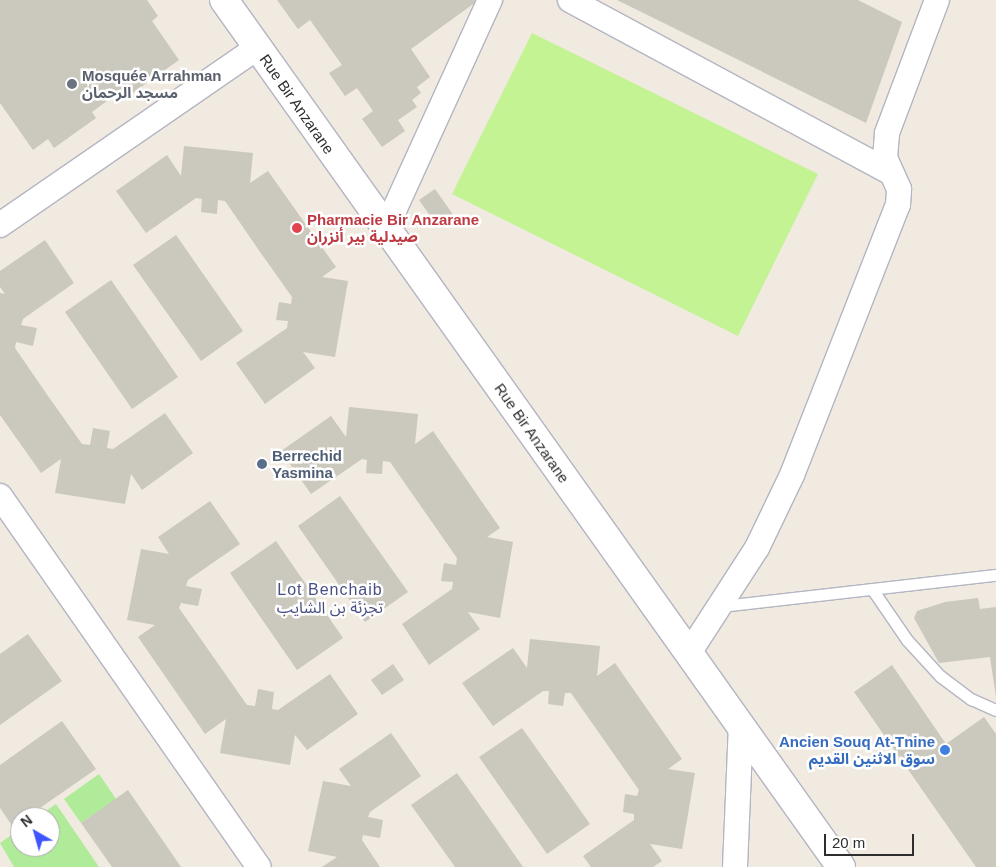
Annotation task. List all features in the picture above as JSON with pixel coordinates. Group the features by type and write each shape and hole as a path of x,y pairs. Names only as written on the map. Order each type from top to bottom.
{"street":[{"name":"Rue Bir Anzarane","path":"224,0 841,867"},
{"path":"386,228 490,0"},
{"path":"570,0 890,172"},
{"path":"689,653 722,606 757,548 792,475 898,205 899,189 885,157 887,133 937,0"},
{"path":"0,226 257,48"},
{"path":"0,496 259,867"},
{"path":"735,867 741,726"}],"lane":[{"path":"722,606 996,575"},
{"path":"872,589 906,640 940,676 971,699 996,710"}],"green space":[{"path":"532,33 818,174 738,336 452,194"},
{"path":"99,774 116,799 81,823 64,799"},
{"path":"60,810 99,867 14,867 0,843 10,836 10,857 60,857"}],"building":[{"name":"Mosquée Arrahman مسجد الرحمان","path":"0,0 147,0 158,16 152,21 179,60 120,102 115,95 92,112 96,118 54,148 48,139 33,150 0,103"},
{"path":"277,0 474,0 476,2 411,49 430,77 417,87 421,93 412,100 417,107 398,120 405,131 382,147 362,119 373,111 357,88 345,96 329,73 342,65 310,20 298,29"},
{"path":"617,0 858,0 902,22 866,123"},
{"path":"184,146 253,153 250,183 268,171 336,267 322,277 348,281 335,357 303,352 315,368 265,404 236,363 287,328 288,321 276,320 279,302 291,304 292,297 225,201 218,200 217,214 201,212 202,199 196,198 146,233 116,191 167,155 181,176"},
{"path":"435,189 454,216 438,227 419,200"},
{"path":"176,235 243,331 201,361 133,265"},
{"path":"45,240 74,283 23,319 21,325 37,328 33,346 16,342 15,348 48,396 82,444 90,445 93,428 110,431 107,448 113,449 165,413 193,453 142,490 131,474 125,504 55,493 61,459 41,473 0,415 0,293 5,294 0,287 0,271"},
{"path":"111,280 178,377 132,409 65,312"},
{"path":"349,407 418,414 415,444 433,431 500,528 487,537 513,542 500,618 468,612 480,629 429,665 402,624 452,589 453,582 441,581 444,563 456,565 457,558 390,462 383,461 382,474 366,473 367,460 362,459 311,494 281,451 331,416 346,437"},
{"path":"340,496 408,592 365,622 298,526"},
{"path":"210,501 240,544 188,580 186,586 202,589 198,606 181,603 179,608 247,705 255,706 258,689 274,692 272,709 278,710 330,674 358,714 307,750 295,735 290,765 220,753 226,719 205,734 138,637 155,625 127,620 141,549 169,554 158,537"},
{"path":"276,541 343,638 297,670 230,573"},
{"path":"978,598 980,609 996,607 996,697 990,657 939,663 914,618 917,611 945,602"},
{"path":"28,634 62,681 0,725 0,654"},
{"path":"530,639 600,646 597,676 615,663 682,759 668,769 695,773 682,849 650,844 662,861 653,867 591,867 583,856 634,820 634,814 623,812 625,794 637,796 639,790 571,693 565,693 563,706 548,704 549,691 543,691 493,726 462,683 513,648 527,668"},
{"path":"393,664 404,680 382,695 371,680"},
{"path":"892,665 946,744 984,717 996,734 996,867 976,867 854,692"},
{"path":"62,721 96,769 41,807 10,807 10,823 0,808 0,765"},
{"path":"522,728 590,824 547,854 479,757"},
{"path":"391,733 421,776 370,812 368,817 383,820 380,838 363,835 362,840 380,867 322,867 337,857 308,851 323,781 351,786 339,769"},
{"path":"457,773 523,867 455,867 411,805"},
{"path":"128,790 181,867 112,867 81,823"}],"place":[{"name":"Mosquée Arrahman مسجد الرحمان","path":"72,84"},
{"name":"Pharmacie Bir Anzarane صيدلية بير أنزران","path":"297,228"},
{"name":"Berrechid Yasmina","path":"262,464"},
{"name":"Ancien Souq At-Tnine سوق الاثنين القديم","path":"945,750"}],"district":[{"name":"Lot Benchaib تجزئة بن الشايب","path":"330,599"}]}
